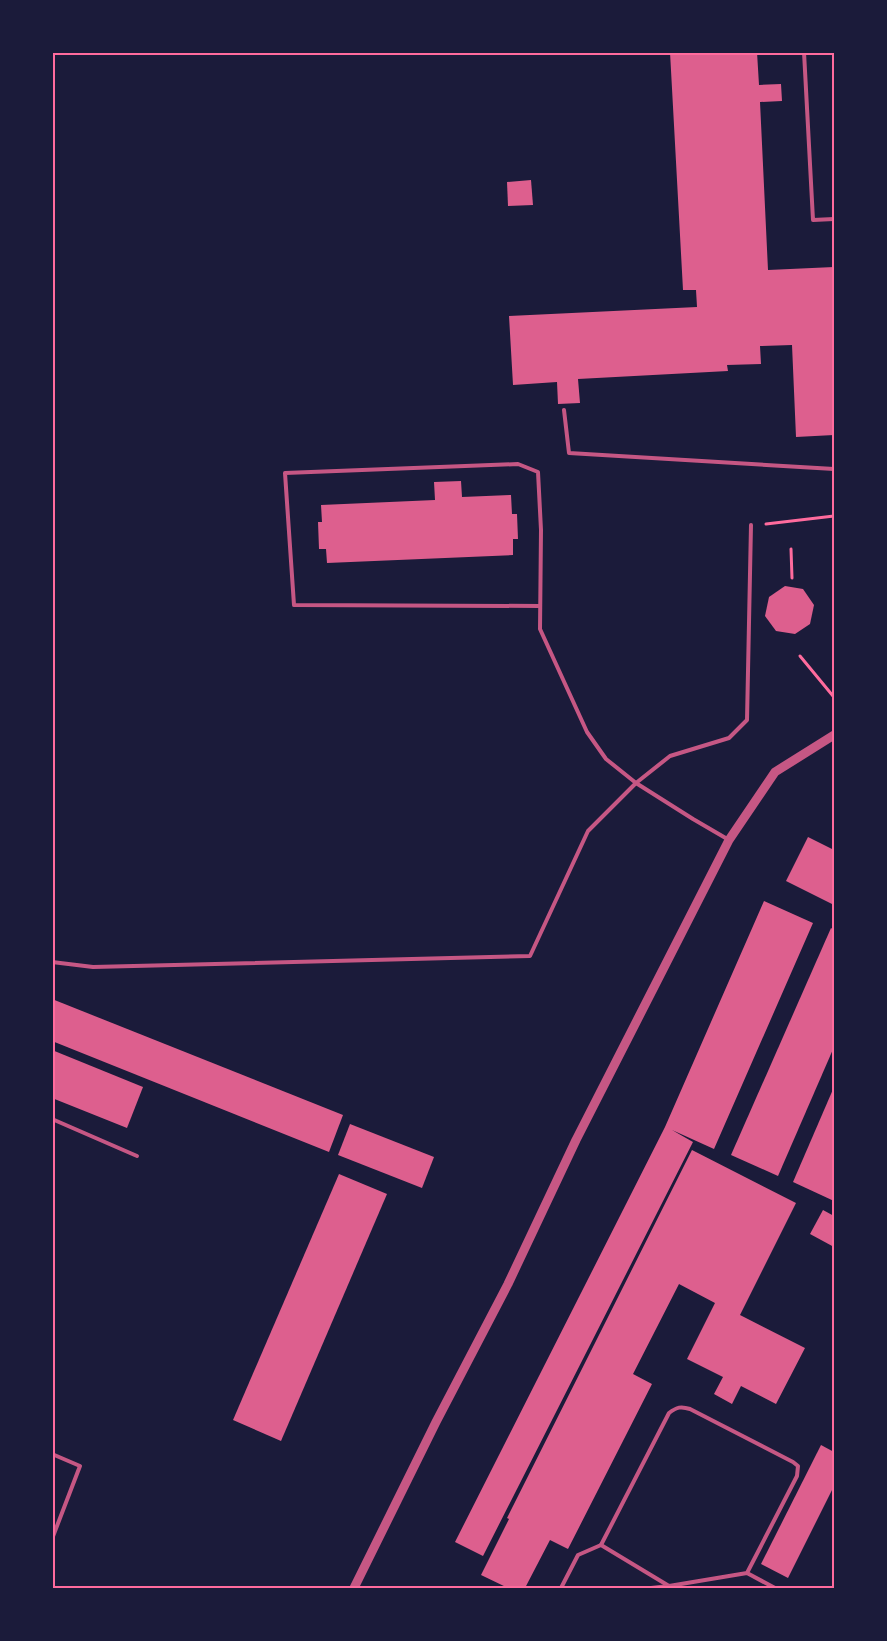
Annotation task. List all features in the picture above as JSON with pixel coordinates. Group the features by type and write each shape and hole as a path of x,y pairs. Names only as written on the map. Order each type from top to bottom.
{"street":[{"path":"354,1588 436,1422 508,1284 576,1140 728,840 775,772 834,735"}],"lane":[{"path":"804,52 814,220 834,219"},
{"path":"564,410 569,453 834,468"},
{"path":"540,606 294,605 285,473 518,464 538,472 541,530 540,629 587,732 606,759 636,783 728,840"},
{"path":"52,962 94,967 530,956 588,831 636,783 670,756 729,738 747,720 751,525"},
{"path":"52,1119 137,1156"},
{"path":"561,1588 578,1556 601,1545 669,1413 683,1406 798,1466 797,1476 747,1573"},
{"path":"52,1454 80,1466 52,1539"},
{"path":"601,1545 674,1588"},
{"path":"651,1588 747,1573 775,1588"}],"path":[{"path":"751,525 834,516"},
{"path":"791,549 792,578"},
{"path":"800,656 833,696"}],"building":[{"path":"670,52 757,52 759,85 781,84 782,101 760,102 768,270 834,267 834,435 796,437 792,345 760,346 761,364 727,365 728,371 578,379 580,403 558,404 557,382 513,385 509,316 697,307 696,290 683,290"},
{"path":"531,180 533,205 508,206 507,182"},
{"path":"461,481 462,497 511,495 512,514 517,514 518,539 513,539 513,555 327,563 326,549 319,549 318,522 322,522 321,505 435,500 434,482"},
{"path":"785,586 803,589 814,605 810,624 795,634 776,631 765,616 769,597"},
{"path":"808,837 834,850 834,905 786,881"},
{"path":"764,901 813,923 714,1149 672,1130 693,1142 483,1556 455,1542 665,1127"},
{"path":"831,928 834,930 834,1047 778,1176 731,1155"},
{"path":"52,999 343,1115 329,1152 52,1041"},
{"path":"52,1050 143,1087 127,1128 52,1098"},
{"path":"834,1087 834,1201 793,1182"},
{"path":"350,1124 434,1157 422,1188 338,1155"},
{"path":"692,1150 796,1203 740,1315 805,1348 776,1404 741,1386 732,1404 714,1394 723,1377 687,1359 715,1303 679,1284 633,1374 652,1384 568,1549 550,1540 525,1588 508,1588 481,1575 509,1519 507,1518"},
{"path":"339,1174 387,1194 281,1441 233,1420"},
{"path":"823,1210 834,1216 834,1247 810,1234"},
{"path":"821,1445 834,1452 834,1486 788,1578 761,1564"}]}
